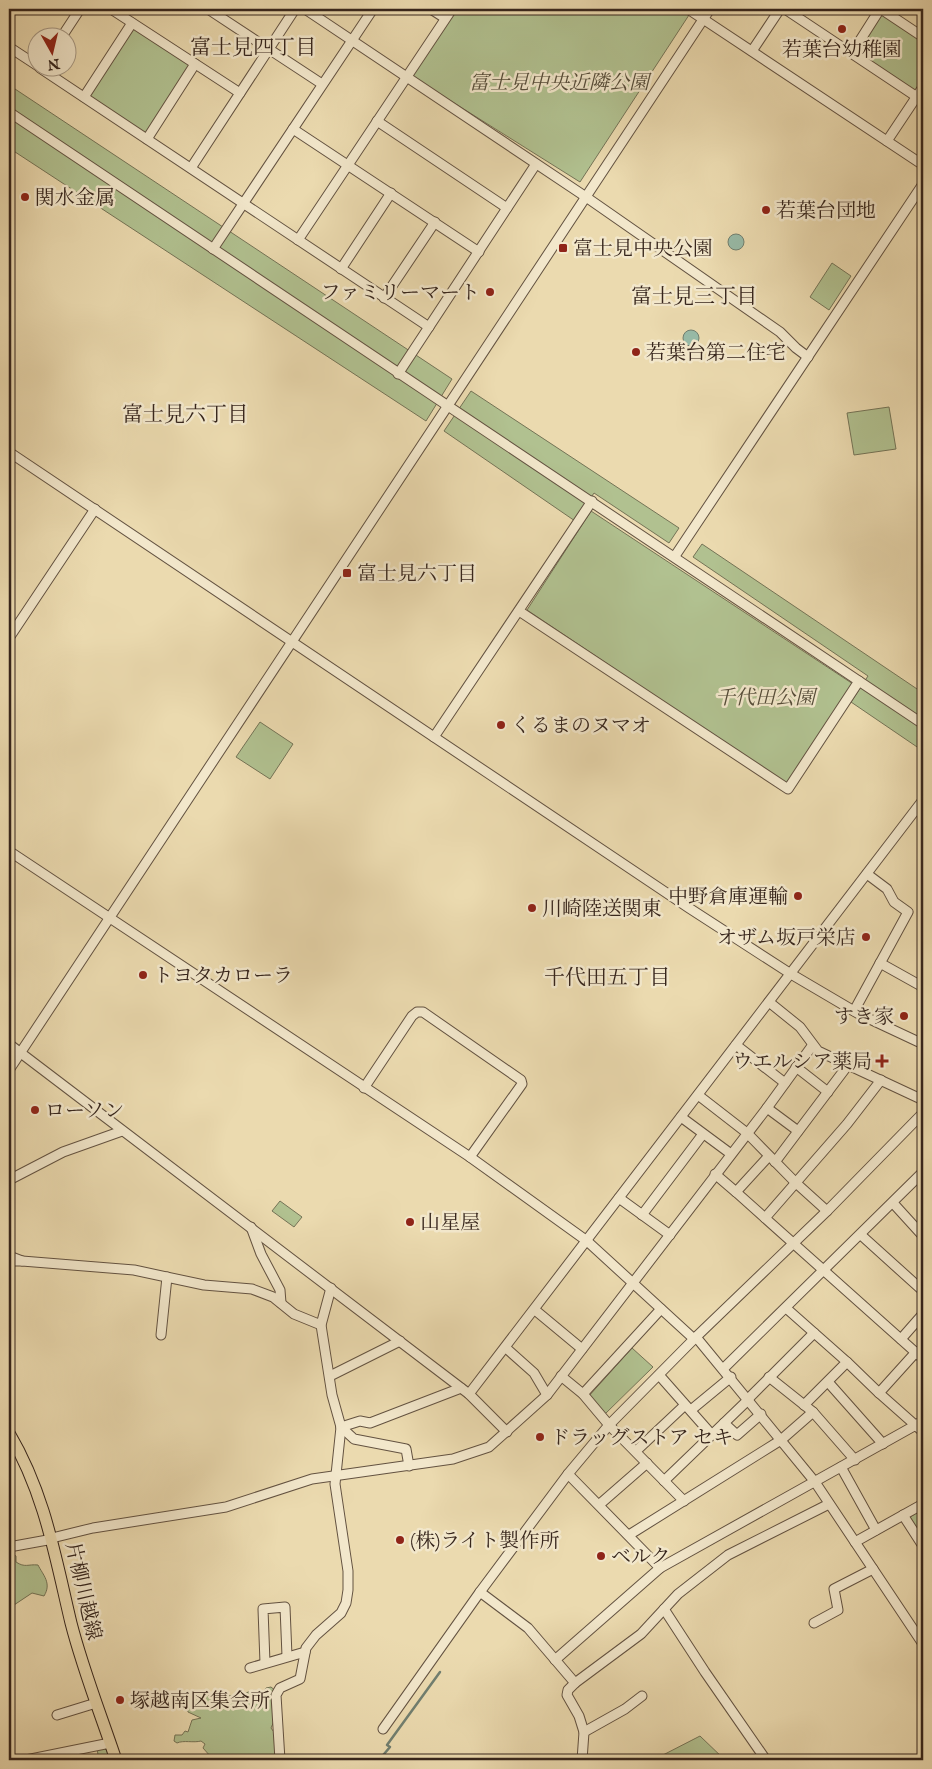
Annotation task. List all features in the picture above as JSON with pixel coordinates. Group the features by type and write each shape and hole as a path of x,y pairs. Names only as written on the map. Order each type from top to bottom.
{"main road":[{"name":"片柳川越線","path":"9,1433 32,1477 52,1539 71,1622 116,1760"}],"street":[{"path":"67,28 80,9"},
{"path":"111,9 240,93"},
{"path":"208,9 322,84"},
{"path":"190,168 296,9"},
{"path":"305,9 586,197 780,332 808,357"},
{"path":"213,249 373,9"},
{"path":"431,9 446,18"},
{"path":"298,240 452,9"},
{"path":"688,9 923,165"},
{"path":"9,1070 710,9"},
{"path":"752,51 780,9"},
{"path":"785,9 917,97"},
{"path":"852,53 881,9 923,37"},
{"path":"84,97 132,23"},
{"path":"9,47 28,60"},
{"path":"147,139 195,64"},
{"path":"56,78 429,327"},
{"path":"887,141 923,87"},
{"path":"9,112 398,374 675,556 923,724"},
{"path":"377,122 508,208"},
{"path":"293,129 479,252"},
{"path":"398,374 536,164"},
{"path":"675,556 923,184"},
{"path":"341,269 391,193"},
{"path":"384,298 434,222"},
{"path":"9,452 791,974 854,1011 923,1044"},
{"path":"434,737 592,502"},
{"path":"9,638 95,510"},
{"path":"519,610 788,789 859,681"},
{"path":"469,1394 923,800"},
{"path":"9,851 108,919 470,1157 587,1241 695,1338 731,1377 815,1482 923,1644"},
{"path":"854,1011 908,912 894,902 887,889 867,874"},
{"path":"880,963 923,987"},
{"path":"769,1002 800,1027 812,1046 818,1051 923,1100"},
{"path":"364,1088 414,1014 420,1011 426,1014 521,1080 522,1084 470,1157"},
{"path":"9,1044 469,1394 507,1432"},
{"path":"736,1045 785,1083"},
{"path":"9,1547 52,1539 93,1528 226,1507 312,1479 410,1466 468,1455 489,1447 546,1394 561,1376 812,1046"},
{"path":"736,1192 772,1159 798,1131 848,1065"},
{"path":"796,1067 828,1092"},
{"path":"765,1218 881,1080"},
{"path":"698,1095 748,1132 772,1159 827,1211"},
{"path":"766,1108 798,1131"},
{"path":"383,1729 480,1592 568,1474 609,1425 695,1338 795,1243 923,1113"},
{"path":"682,1117 731,1154"},
{"path":"9,1180 63,1152 122,1131"},
{"path":"642,1215 703,1134"},
{"path":"716,1174 923,1359"},
{"path":"723,1369 922,1176"},
{"path":"619,1198 670,1234"},
{"path":"893,1203 923,1234"},
{"path":"250,1227 261,1254 280,1290 281,1302"},
{"path":"860,1235 923,1291"},
{"path":"9,1256 22,1261"},
{"path":"9,1261 134,1270 204,1285 252,1289 281,1302 294,1314 321,1325"},
{"path":"161,1335 167,1277"},
{"path":"280,1760 276,1695 280,1688 300,1679 305,1652 310,1642 341,1614 346,1603 348,1571 335,1484 341,1427 332,1395 321,1325 331,1288"},
{"path":"786,1308 879,1393 920,1423 923,1432"},
{"path":"583,1394 661,1309"},
{"path":"535,1310 582,1349"},
{"path":"901,1339 923,1314"},
{"path":"664,1481 814,1333"},
{"path":"330,1376 400,1341"},
{"path":"506,1348 534,1372 546,1394"},
{"path":"879,1393 916,1352"},
{"path":"804,1405 847,1362"},
{"path":"659,1375 712,1435"},
{"path":"561,1376 583,1394 609,1425 684,1501"},
{"path":"636,1451 688,1408 731,1377"},
{"path":"769,1377 814,1412 855,1460"},
{"path":"828,1382 883,1444"},
{"path":"341,1427 360,1421 370,1424 461,1388"},
{"path":"629,1535 781,1440 814,1412"},
{"path":"724,1423 737,1435 761,1414"},
{"path":"555,1660 660,1568 920,1423"},
{"path":"341,1427 354,1440 406,1449 410,1466"},
{"path":"600,1504 647,1464"},
{"path":"841,1467 876,1530"},
{"path":"568,1474 600,1504 660,1568"},
{"path":"582,1760 584,1732 579,1716 567,1695 568,1690 641,1634 678,1594 728,1555 828,1504"},
{"path":"855,1542 923,1504"},
{"path":"903,1515 923,1546"},
{"path":"814,1623 838,1610 834,1589 873,1569"},
{"path":"480,1592 528,1628 575,1683"},
{"path":"265,1663 263,1609 285,1607 288,1656"},
{"path":"664,1609 766,1760"},
{"path":"250,1668 305,1652"},
{"path":"584,1732 625,1709 642,1696"},
{"path":"57,1715 96,1703"},
{"path":"26,1760 110,1743"}],"green space":[{"name":"富士見中央近隣公園","path":"456,9 681,9 689,15 580,182 411,76"},
{"path":"881,9 923,37 923,87 917,97 852,53"},
{"path":"132,23 195,64 147,139 84,97"},
{"path":"9,85 452,379 426,421 9,148"},
{"path":"832,263 851,276 829,310 810,297"},
{"path":"471,391 679,528 669,543 594,493 575,521 444,431"},
{"path":"889,407 896,449 854,455 847,413"},
{"name":"千代田公園","path":"591,511 853,684 788,785 527,610"},
{"path":"702,544 923,693 923,751 851,702 868,676 693,557"},
{"path":"260,722 293,744 270,779 236,757"},
{"path":"280,1201 302,1217 294,1227 272,1211"},
{"path":"632,1348 653,1367 605,1414 588,1397"},
{"path":"923,1508 923,1539 909,1518"},
{"path":"9,1552 16,1556 16,1562 19,1564 38,1565 47,1583 44,1596 32,1593 14,1605 9,1604"},
{"path":"271,1687 276,1691 272,1705 274,1721 271,1728 276,1735 278,1760 209,1760 211,1757 203,1748 205,1744 201,1741 177,1743 174,1741 175,1735 182,1735 185,1731 188,1732 192,1720 201,1718 188,1712 187,1705 191,1700 204,1696 235,1696 254,1690 263,1692 266,1688"},
{"path":"700,1736 725,1760 666,1760 663,1755"},
{"path":"103,1748 108,1750 109,1760 99,1760 97,1749"}],"shaded area":[{"path":"736,234 744,242 736,250 728,242"},
{"path":"691,330 699,338 691,346 683,338"}],"waterway":[{"path":"379,1760 390,1747 387,1745 440,1672"}],"place":[{"name":"若葉台幼稚園","path":"842,29"},
{"name":"関水金属","path":"25,197"},
{"name":"若葉台団地","path":"766,210"},
{"name":"富士見中央公園","path":"563,248"},
{"name":"ファミリーマート","path":"490,292"},
{"name":"若葉台第二住宅","path":"636,352"},
{"name":"富士見六丁目","path":"347,573"},
{"name":"くるまのヌマオ","path":"501,725"},
{"name":"中野倉庫運輸","path":"798,896"},
{"name":"川崎陸送関東","path":"532,908"},
{"name":"オザム坂戸栄店","path":"866,937"},
{"name":"トヨタカローラ","path":"143,975"},
{"name":"すき家","path":"904,1016"},
{"name":"ウエルシア薬局","path":"882,1061"},
{"name":"ローソン","path":"35,1110"},
{"name":"山星屋","path":"410,1222"},
{"name":"ドラッグストア セキ","path":"540,1437"},
{"name":"(株)ライト製作所","path":"400,1540"},
{"name":"ベルク","path":"601,1556"},
{"name":"塚越南区集会所","path":"120,1700"}],"district":[{"name":"富士見四丁目","path":"253,47"},
{"name":"富士見三丁目","path":"694,296"},
{"name":"富士見六丁目","path":"185,414"},
{"name":"千代田五丁目","path":"607,977"}]}
